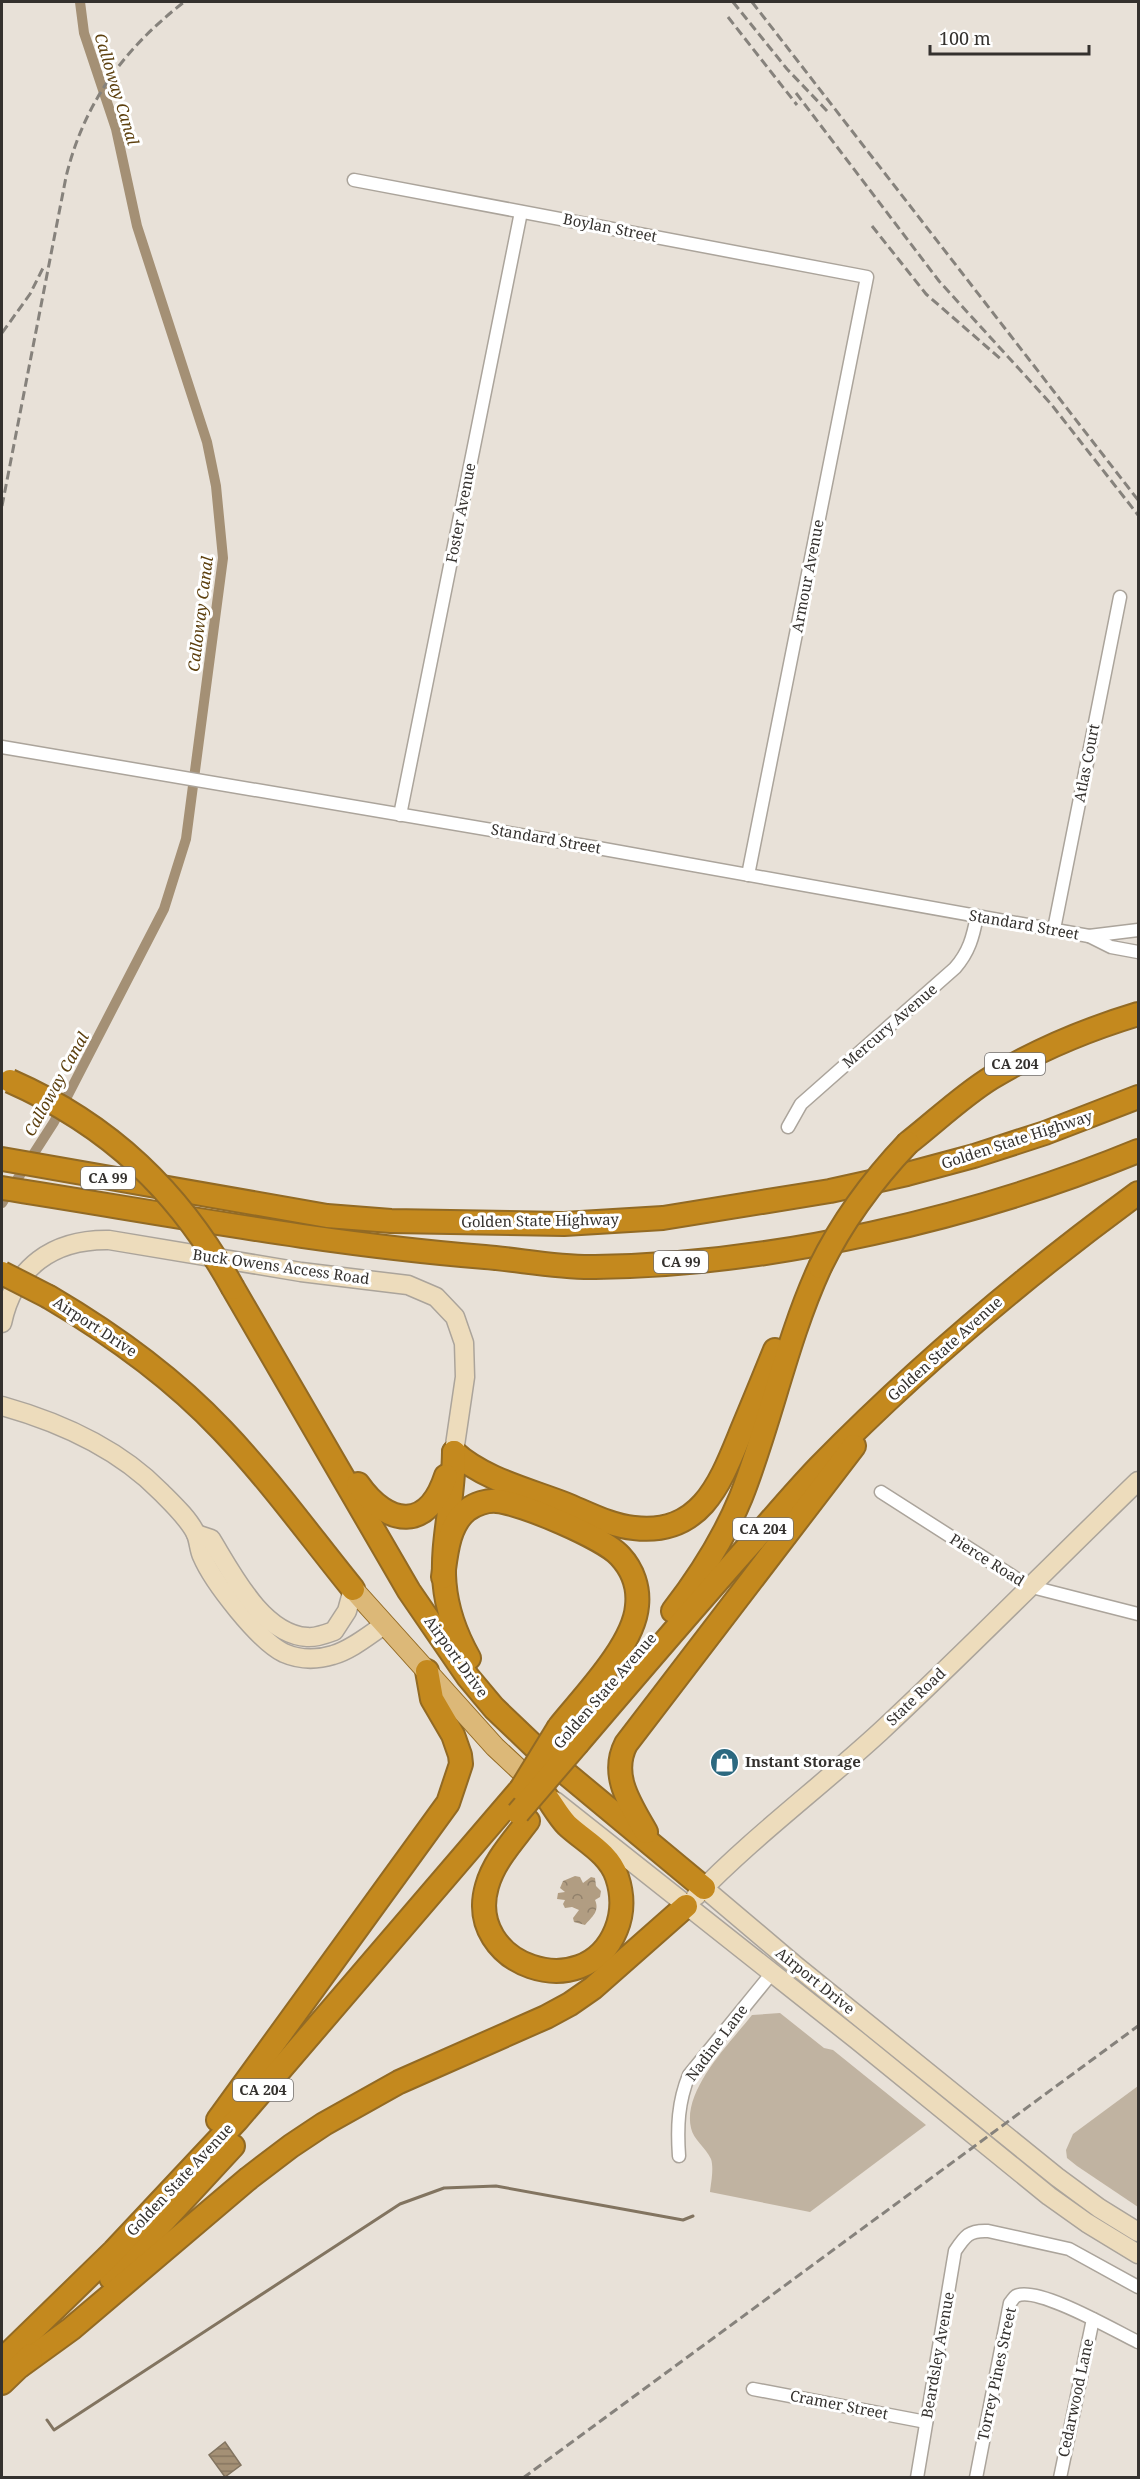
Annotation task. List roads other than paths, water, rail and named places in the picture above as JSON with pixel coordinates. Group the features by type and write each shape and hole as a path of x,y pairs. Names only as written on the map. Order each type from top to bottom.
{"highway":[{"name":"CA 204","path":"819,1267 837,1234 875,1180 908,1143 989,1079 1036,1052 1086,1030 1138,1014"},
{"name":"Airport Drive","path":"6,1079 52,1101 86,1121 136,1161 190,1219 233,1288 409,1591 468,1677 494,1708 559,1768 704,1888"},
{"name":"Golden State Highway","path":"2,1159 327,1216 391,1221 564,1224 663,1218 830,1191 926,1169 1045,1133 1138,1097"},
{"name":"CA 99","path":"2,1188 417,1251 592,1268 714,1259 799,1247 909,1225 1030,1190 1138,1150"},
{"name":"Golden State Avenue","path":"569,1739 691,1611 818,1468 885,1401 980,1316 1064,1248 1138,1193"},
{"name":"Golden State Avenue","path":"11,2363 98,2292 276,2098 519,1807 569,1739 697,1579 721,1539 749,1476 798,1321 819,1267"},
{"path":"454,1452 462,1460 488,1474 616,1524 646,1529 660,1528 682,1520 704,1505 717,1488 794,1308 819,1267"},
{"name":"Airport Drive","path":"2,1273 49,1297 112,1335 191,1399 248,1458 352,1589"},
{"path":"653,1844 621,1784 618,1769 623,1749 836,1472 885,1401"},
{"path":"301,1404 366,1496 399,1516 417,1516 432,1506 442,1489 454,1452"},
{"path":"454,1452 443,1547 443,1577 447,1603 455,1631 472,1664 486,1681 508,1720"},
{"path":"443,1577 449,1542 461,1516 477,1504 496,1501 522,1508 593,1536 612,1548 627,1564 638,1597 635,1621 569,1739"},
{"path":"148,2215 264,2059 448,1803 461,1764 460,1755 453,1735 432,1699 427,1671"},
{"path":"519,1807 498,1862 489,1878 484,1900 486,1917 494,1938 516,1961 546,1971 568,1970 589,1962 607,1945 618,1923 622,1897 616,1874 610,1865 594,1847 566,1824 543,1792"},
{"name":"Golden State Avenue","path":"2,2383 11,2363 237,2120 519,1807"},
{"path":"11,2363 70,2329 249,2178 291,2146 324,2124 399,2082 546,2017 570,2004 593,1988 686,1906"}],"main road":[{"name":"Buck Owens Access Road","path":"2,1323 10,1294 33,1264 61,1246 91,1240 109,1240 301,1272 408,1285 422,1289 446,1306 463,1336 465,1377 454,1452"},
{"path":"2,1406 52,1423 108,1450 141,1473 161,1491 196,1534 201,1556 226,1595 261,1635 283,1652 308,1659 335,1655 384,1625"},
{"name":"State Road","path":"686,1906 772,1824 882,1730 1138,1481"},
{"path":"196,1534 211,1539 262,1614 272,1624 291,1634 310,1638 334,1631 347,1611 352,1589"},
{"name":"Airport Drive","path":"352,1589 508,1762 543,1792 857,2040 1048,2196 1098,2231 1138,2254"},
{"name":"Airport Drive","path":"704,1888 795,1965 1057,2177 1099,2208 1138,2232"}],"street":[{"name":"Boylan Street","path":"354,180 867,277"},
{"name":"Foster Avenue","path":"400,815 521,212"},
{"name":"Armour Avenue","path":"748,875 867,277"},
{"name":"Atlas Court","path":"1054,929 1120,597"},
{"name":"Standard Street","path":"2,747 1054,929 1089,936 1111,947 1138,952"},
{"name":"Mercury Avenue","path":"788,1127 801,1104 964,958 972,943 977,916"},
{"name":"Standard Street","path":"1089,936 1138,930"},
{"name":"Pierce Road","path":"881,1492 1028,1586 1138,1614"},
{"name":"Nadine Lane","path":"678,2156 678,2111 682,2091 689,2075 772,1973"},
{"name":"Beardsley Avenue","path":"917,2478 956,2251 965,2236 974,2230 988,2231 1069,2249 1138,2287"},
{"name":"Torrey Pines Street","path":"976,2478 1010,2303 1016,2296 1029,2294 1080,2312 1138,2343"},
{"name":"Cedarwood Lane","path":"1060,2478 1093,2319"},
{"name":"Cramer Street","path":"753,2389 926,2422"}],"waterway":[{"name":"Calloway Canal","path":"2,1203 54,1122 164,909 186,839 223,558 216,486 207,442 137,226 116,129 84,33 80,2"},
{"path":"47,2420 54,2430 400,2204 444,2188 496,2186 683,2220 693,2216"}],"railway":[{"path":"2,506 66,177 74,150 96,101 125,58 143,38 184,2"},
{"path":"733,2 787,69 829,113"},
{"path":"752,2 1138,500"},
{"path":"728,17 797,105"},
{"path":"796,93 939,281 1051,404 1138,515"},
{"path":"872,226 926,294 1003,361"},
{"path":"2,333 30,294 43,268"},
{"path":"523,2478 1138,2026"}],"place":[{"name":"Instant Storage","path":"724,1762"}]}
